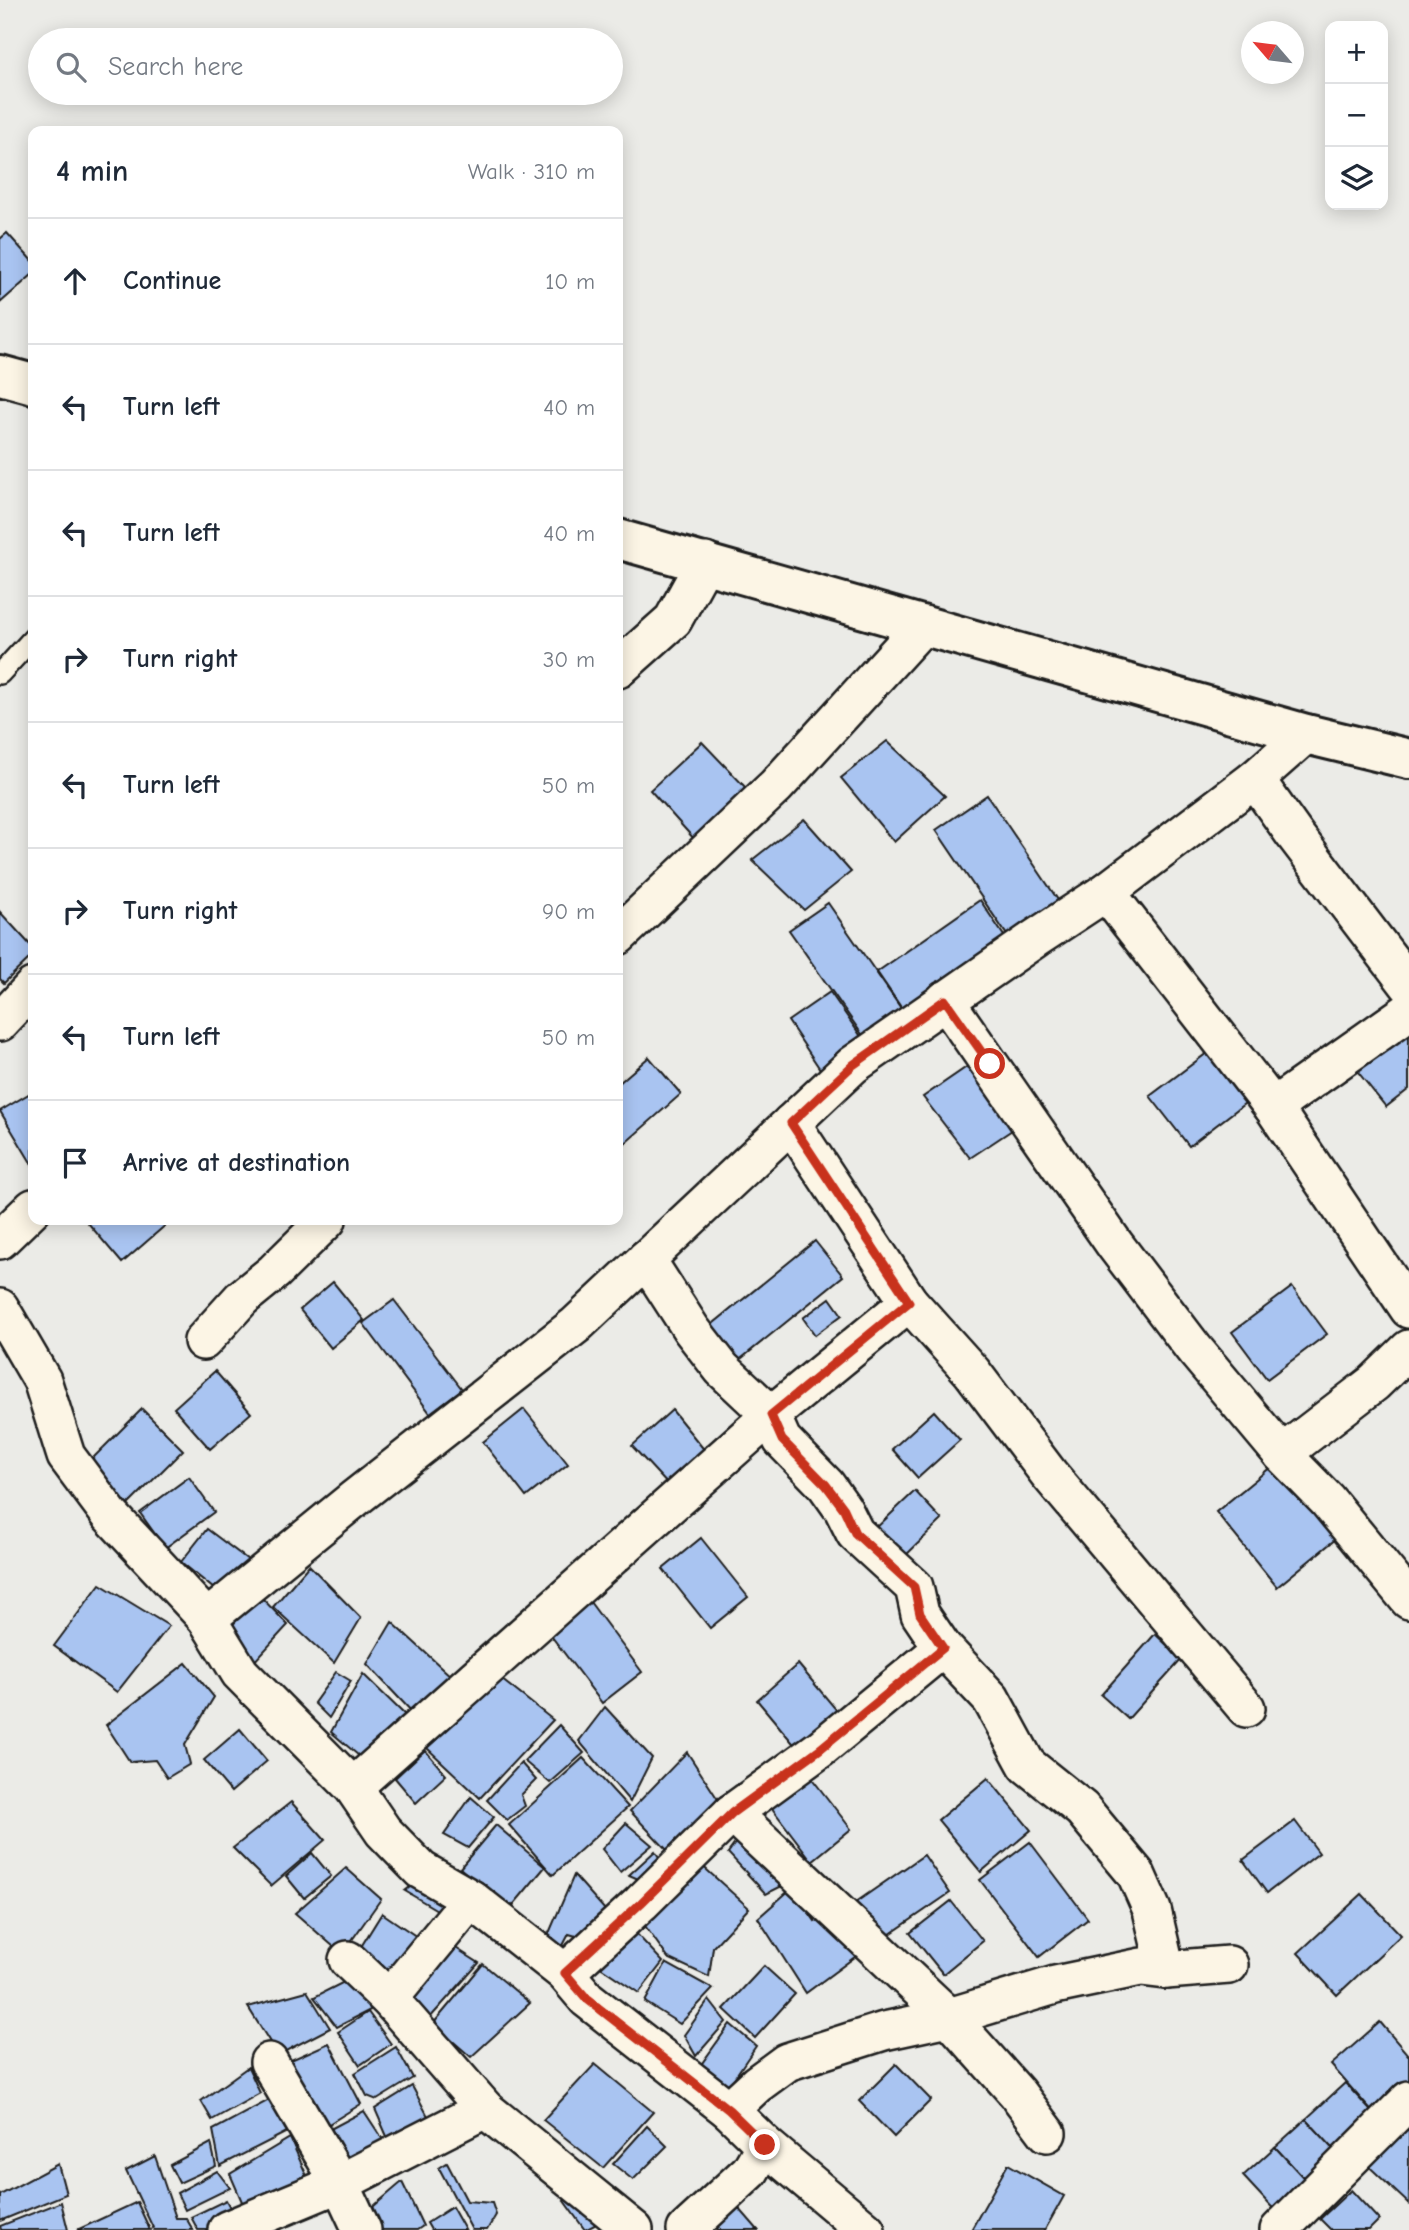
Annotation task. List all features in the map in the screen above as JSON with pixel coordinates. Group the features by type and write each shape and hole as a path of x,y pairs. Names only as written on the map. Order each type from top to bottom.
{"main road":[{"path":"0,375 28,383"},
{"path":"623,540 1306,734 1409,759"}],"street":[{"path":"623,665 673,620 705,562"},
{"path":"623,931 776,786 923,625"},
{"path":"207,1619 354,1499 576,1325 853,1065 1106,892 1255,779 1306,734"},
{"path":"1255,779 1409,985"},
{"path":"1106,892 1273,1107 1409,1309"},
{"path":"0,1022 28,991"},
{"path":"945,1000 1115,1245 1194,1349 1282,1454 1327,1500 1409,1600"},
{"path":"1273,1107 1409,1010"},
{"path":"791,1123 909,1302 972,1372 1049,1474 1246,1708"},
{"path":"0,1240 28,1213"},
{"path":"203,1341 242,1298 274,1272 322,1225"},
{"path":"646,1259 691,1329 722,1369 771,1415 782,1440 826,1485 844,1509 855,1533 914,1587 920,1614 943,1648 991,1699 1027,1765 1082,1809 1136,1874 1152,1910 1166,1970"},
{"path":"352,1787 771,1415 909,1302"},
{"path":"3,1322 42,1380 66,1456 110,1515 207,1619 240,1673 352,1787 383,1831 421,1870 471,1899 565,1973 587,1999 729,2110 765,2145 866,2230"},
{"path":"1282,1454 1374,1383 1409,1349"},
{"path":"565,1973 732,1813 820,1749 943,1648"},
{"path":"732,1813 949,2017 1017,2093 1047,2133"},
{"path":"389,1999 471,1899"},
{"path":"348,1959 389,1999 485,2109 634,2230"},
{"path":"729,2110 757,2084 787,2062 884,2031 949,2017 1055,1984 1141,1967 1166,1970 1228,1965"},
{"path":"269,2062 340,2183 362,2230"},
{"path":"1279,2230 1409,2101"},
{"path":"227,2230 340,2183 485,2109"},
{"path":"686,2230 750,2171 765,2145"}],"lane":[{"path":"0,674 28,643"}],"building":[{"path":"7,233 28,256 28,278 0,303 0,239"},
{"path":"887,741 945,796 894,842 841,778"},
{"path":"702,742 748,790 695,840 650,790"},
{"path":"987,795 1060,903 1009,938 936,830"},
{"path":"804,819 851,872 804,910 752,860"},
{"path":"980,900 1010,945 907,1016 877,972"},
{"path":"828,903 907,1017 868,1043 789,930"},
{"path":"0,912 28,943 28,960 4,983 0,979"},
{"path":"830,992 867,1045 824,1075 788,1021"},
{"path":"1409,1022 1409,1089 1386,1107 1354,1067"},
{"path":"1219,1044 1257,1094 1189,1146 1150,1096"},
{"path":"649,1057 681,1094 623,1145 623,1080"},
{"path":"974,1062 1018,1126 970,1158 923,1097"},
{"path":"28,1094 28,1158 0,1111"},
{"path":"90,1225 166,1225 122,1263"},
{"path":"815,1241 843,1276 737,1362 709,1327"},
{"path":"333,1282 364,1320 331,1348 300,1310"},
{"path":"1292,1287 1327,1334 1267,1379 1232,1332"},
{"path":"830,1298 842,1315 815,1335 803,1318"},
{"path":"394,1300 462,1389 430,1413 363,1323"},
{"path":"215,1371 251,1413 210,1449 174,1408"},
{"path":"142,1409 183,1450 127,1506 86,1465"},
{"path":"524,1409 568,1464 526,1497 483,1442"},
{"path":"672,1410 706,1452 670,1487 632,1446"},
{"path":"934,1411 960,1440 918,1478 892,1449"},
{"path":"1277,1462 1337,1538 1277,1587 1216,1512"},
{"path":"189,1477 214,1512 165,1548 140,1513"},
{"path":"915,1491 942,1520 901,1560 873,1531"},
{"path":"207,1529 248,1560 219,1593 181,1562"},
{"path":"701,1538 748,1597 710,1628 663,1569"},
{"path":"309,1565 361,1618 334,1663 273,1607"},
{"path":"100,1584 169,1626 117,1692 54,1646"},
{"path":"259,1595 288,1625 253,1663 221,1638"},
{"path":"590,1602 642,1672 602,1703 549,1633"},
{"path":"392,1622 453,1678 414,1714 367,1664"},
{"path":"1155,1634 1182,1659 1128,1719 1101,1695"},
{"path":"186,1663 214,1697 185,1745 190,1764 167,1778 155,1760 130,1762 106,1725"},
{"path":"798,1664 839,1713 797,1748 757,1700"},
{"path":"336,1672 351,1681 329,1718 314,1703"},
{"path":"363,1674 406,1716 359,1756 331,1732"},
{"path":"501,1679 553,1720 480,1798 427,1748"},
{"path":"605,1707 652,1758 630,1802 579,1741"},
{"path":"559,1725 584,1753 550,1783 524,1761"},
{"path":"240,1729 267,1761 231,1792 204,1760"},
{"path":"425,1750 446,1775 416,1803 395,1778"},
{"path":"687,1752 721,1804 668,1851 630,1811"},
{"path":"583,1758 628,1807 553,1875 509,1825"},
{"path":"521,1763 536,1780 521,1795 525,1806 507,1820 487,1800"},
{"path":"810,1776 851,1829 812,1861 771,1807"},
{"path":"988,1778 1031,1830 981,1872 938,1820"},
{"path":"471,1797 494,1817 468,1848 444,1835"},
{"path":"291,1802 325,1840 271,1886 233,1848"},
{"path":"1295,1821 1319,1853 1267,1893 1243,1860"},
{"path":"626,1823 652,1845 620,1872 602,1849"},
{"path":"496,1825 545,1867 509,1910 460,1868"},
{"path":"744,1831 796,1879 766,1894 728,1853"},
{"path":"1030,1842 1088,1919 1039,1957 980,1880"},
{"path":"655,1851 664,1865 643,1881 629,1875"},
{"path":"312,1853 331,1876 304,1898 286,1876"},
{"path":"924,1855 950,1893 874,1945 849,1907"},
{"path":"697,1861 749,1908 713,1947 709,1977 668,1958 643,1923"},
{"path":"346,1868 381,1899 342,1954 295,1913"},
{"path":"574,1875 606,1911 583,1938 569,1934 558,1955 543,1947"},
{"path":"419,1880 455,1900 444,1914 405,1891"},
{"path":"792,1888 815,1921 831,1910 867,1948 806,1993 758,1918"},
{"path":"1362,1894 1401,1935 1337,1995 1298,1953"},
{"path":"951,1901 983,1941 943,1974 910,1933"},
{"path":"382,1913 423,1941 392,1984 354,1958"},
{"path":"632,1929 663,1962 639,1993 599,1966"},
{"path":"451,1945 479,1963 428,2020 406,2002"},
{"path":"666,1963 713,1989 680,2024 645,2002"},
{"path":"483,1964 530,2003 471,2057 433,2024"},
{"path":"764,1966 795,1994 755,2038 724,2009"},
{"path":"356,1976 386,2002 337,2027 314,1997"},
{"path":"307,1991 330,2028 278,2055 248,2007"},
{"path":"709,2000 726,2022 696,2056 684,2035"},
{"path":"368,2012 391,2044 360,2065 338,2032"},
{"path":"1380,2022 1409,2056 1409,2098 1381,2122 1331,2065"},
{"path":"730,2024 756,2046 724,2093 700,2066"},
{"path":"329,2043 361,2104 319,2130 282,2064"},
{"path":"396,2047 413,2078 377,2100 367,2096 355,2073"},
{"path":"595,2064 653,2112 603,2168 543,2120"},
{"path":"896,2064 931,2100 894,2137 859,2101"},
{"path":"248,2067 260,2093 212,2120 201,2101"},
{"path":"1345,2083 1381,2122 1342,2158 1306,2119"},
{"path":"412,2086 429,2118 389,2141 375,2109"},
{"path":"269,2100 287,2132 220,2166 213,2130"},
{"path":"1409,2110 1409,2204 1361,2159"},
{"path":"364,2111 385,2143 338,2165 321,2134"},
{"path":"1306,2119 1342,2158 1312,2187 1275,2147"},
{"path":"647,2126 667,2146 633,2180 613,2164"},
{"path":"290,2138 311,2185 246,2211 230,2174"},
{"path":"211,2143 216,2166 179,2183 170,2165"},
{"path":"1275,2147 1312,2187 1280,2216 1243,2176"},
{"path":"155,2156 176,2218 186,2218 193,2230 154,2230 126,2171"},
{"path":"447,2163 467,2201 492,2203 496,2215 487,2230 472,2230 439,2168"},
{"path":"58,2164 66,2194 0,2221 0,2195"},
{"path":"1008,2164 1064,2196 1045,2230 971,2230"},
{"path":"217,2171 230,2188 185,2210 177,2193"},
{"path":"402,2182 423,2226 417,2230 369,2230 361,2217"},
{"path":"579,2189 612,2216 585,2230 564,2201"},
{"path":"1351,2190 1379,2220 1369,2230 1331,2230 1320,2219"},
{"path":"226,2200 236,2219 212,2230 198,2230 191,2217"},
{"path":"732,2200 758,2230 698,2230"},
{"path":"61,2202 68,2230 1,2230 0,2226"},
{"path":"137,2202 150,2230 77,2230"},
{"path":"452,2207 465,2230 431,2230 427,2223"}],"route":[{"path":"765,2145 729,2110 587,1999 565,1973 732,1813 820,1749 943,1648 920,1614 914,1587 855,1533 844,1509 826,1485 782,1440 771,1415 909,1302 791,1123 853,1065 945,1000 990,1064"}]}
